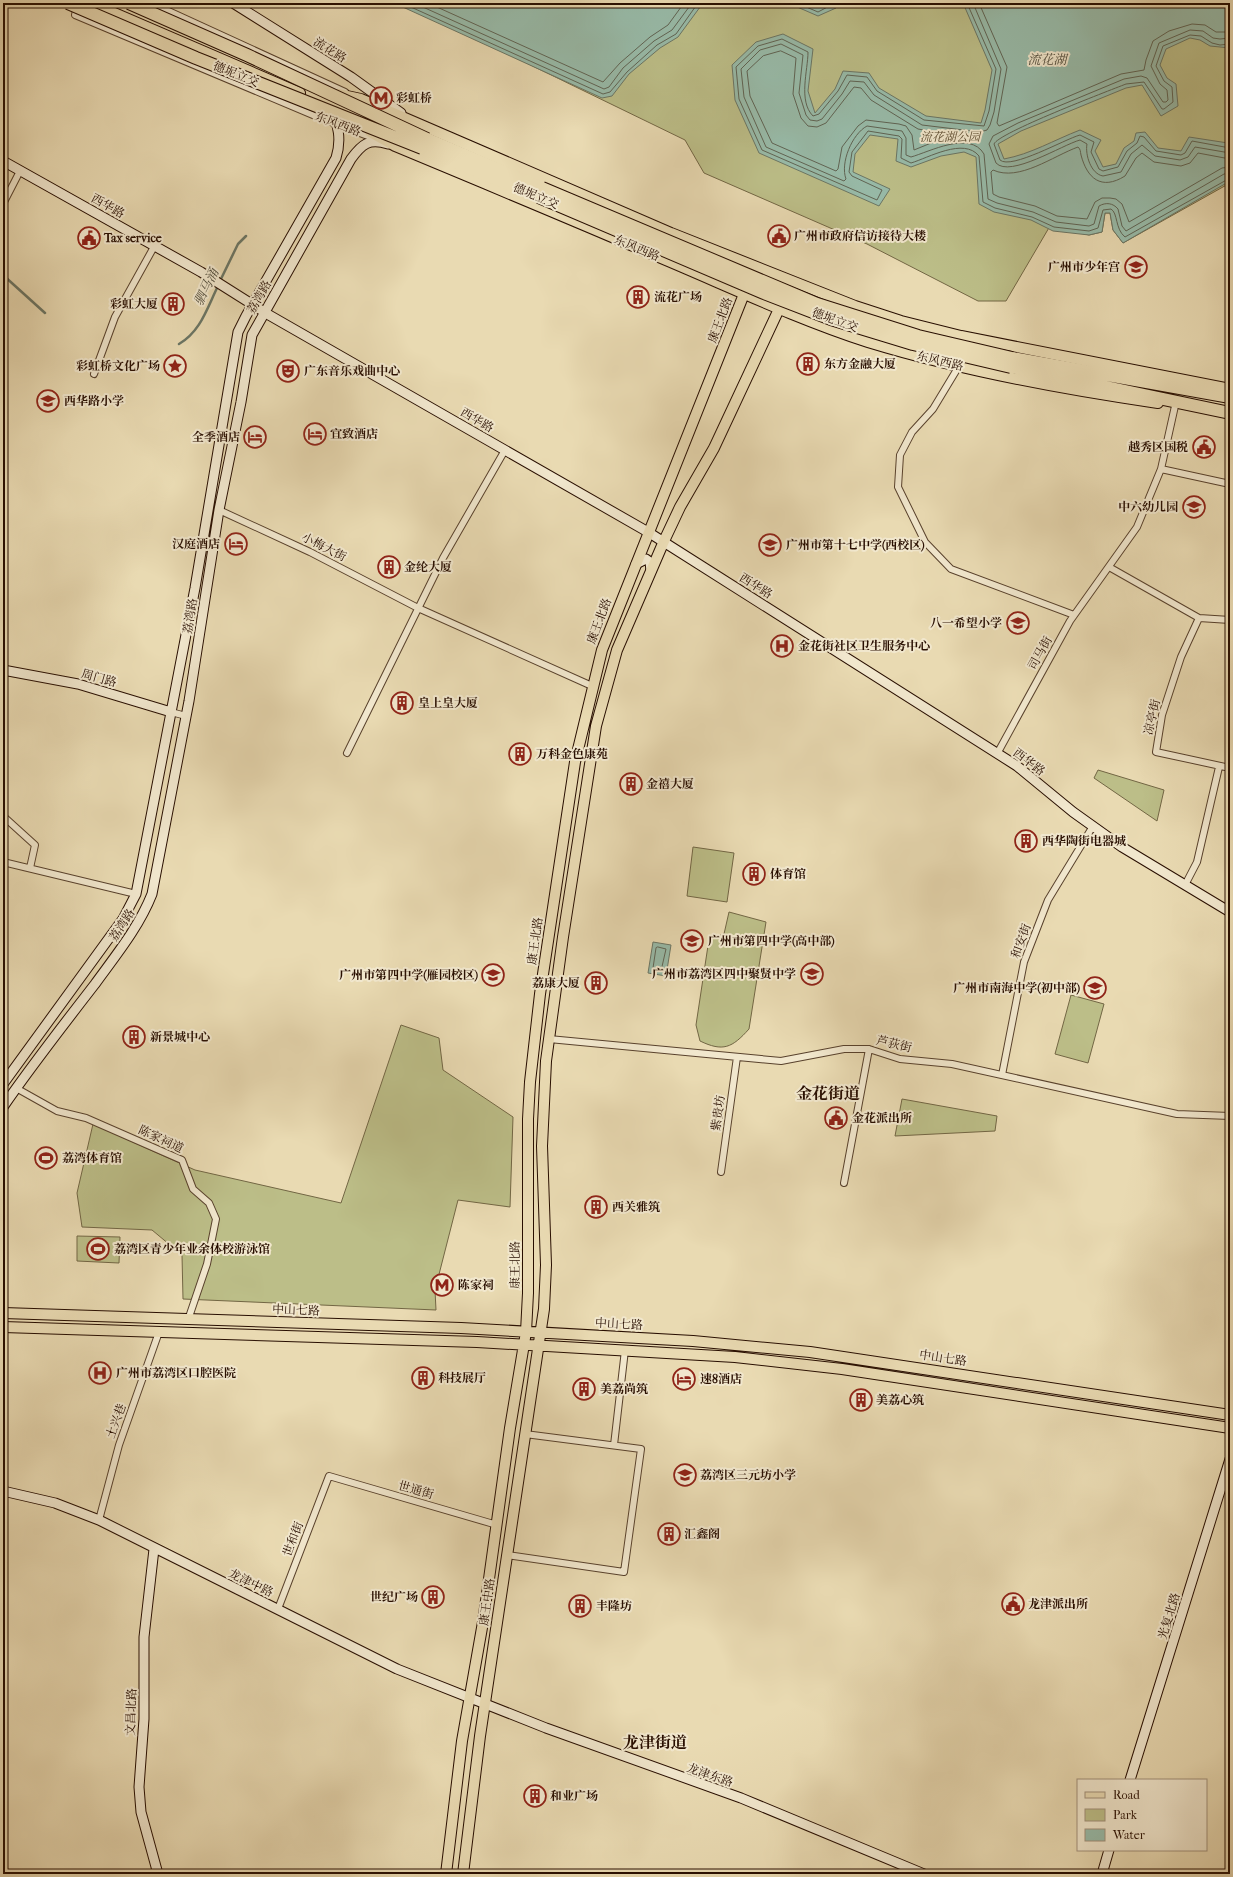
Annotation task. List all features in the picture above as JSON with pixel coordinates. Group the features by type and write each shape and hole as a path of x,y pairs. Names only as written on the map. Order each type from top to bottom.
{"highway":[{"name":"德坭立交","path":"68,3 203,60 412,144 806,309 869,332 913,344 1012,362"},
{"name":"德坭立交","path":"129,3 247,55 426,138 785,291 847,314 898,330 1012,362"},
{"path":"1012,362 1230,397"},
{"name":"东风西路","path":"1012,362 1086,381 1225,412"}],"main road":[{"name":"德坭立交","path":"91,3 246,66"},
{"name":"德坭立交","path":"107,3 246,66"},
{"name":"流花路","path":"233,3 351,77 412,121"},
{"path":"246,66 304,85 361,99 671,233 854,306 901,321 967,338 1230,389"},
{"path":"246,66 318,101 395,146"},
{"path":"318,101 329,111 337,124"},
{"name":"荔湾路","path":"3,1084 123,919 136,894 196,580 238,332 241,324 336,158 339,149 337,124"},
{"name":"荔湾路","path":"3,1107 114,959 139,923 152,894 186,716 219,510 241,402 252,335 357,151 369,142 378,141 395,146"},
{"name":"东风西路","path":"395,146 552,211 778,309 888,348 959,366 1045,385 1175,406 1225,412"},
{"name":"西华路","path":"3,161 155,245 236,293 264,312 648,532 1017,766 1122,847 1230,912"},
{"path":"552,211 562,186"},
{"path":"660,257 671,233"},
{"path":"540,1333 545,1297 546,1266 542,1133 549,1039 586,777 596,726 617,650 651,571 680,507 714,448 778,309 772,274"},
{"name":"康王北路","path":"524,1345 528,1293 529,1106 533,1049 574,769 592,686 602,650 744,294 772,274"},
{"path":"844,333 854,306"},
{"path":"238,332 252,335"},
{"path":"636,564 646,559 650,562 651,571"},
{"name":"周门路","path":"3,670 78,684 171,712"},
{"name":"中山七路","path":"3,1313 461,1328 693,1341 810,1352 1230,1415"},
{"path":"3,1327 461,1342 735,1357 808,1364 1230,1428"},
{"path":"461,1328 461,1342"},
{"name":"康王中路","path":"463,1874 485,1705 540,1333"},
{"name":"康王中路","path":"446,1874 454,1799 524,1345"},
{"name":"光复北路","path":"1130,1779 1230,1459"},
{"name":"龙津中路","path":"3,1491 55,1503 99,1520 154,1549 391,1666 485,1705"},
{"name":"文昌北路","path":"154,1549 144,1637 144,1713 139,1787 141,1812 158,1874"},
{"name":"龙津东路","path":"485,1705 741,1798 924,1874"},
{"path":"1102,1874 1109,1851"}],"street":[{"name":"东风西路","path":"77,3 75,15 337,124 395,146"},
{"path":"151,3 361,99"},
{"path":"3,204 20,171"},
{"path":"94,374 115,317 155,245"},
{"path":"959,366 932,409 912,432 900,455 898,487 925,542 951,569 1074,615"},
{"name":"司马街","path":"997,754 1074,615 1137,527 1161,469 1175,406"},
{"path":"347,753 443,558 505,450"},
{"path":"1161,469 1230,484"},
{"name":"小梅大街","path":"219,510 310,552 418,608 592,686"},
{"path":"1109,567 1199,618 1230,620"},
{"name":"凉亭街","path":"1199,618 1181,657 1162,715 1156,752 1219,767 1230,768"},
{"name":"周门路","path":"171,712 186,716"},
{"path":"1185,886 1197,862 1219,767"},
{"path":"3,816 35,845 30,868"},
{"name":"和安街","path":"1002,1075 1024,962 1048,900 1093,826"},
{"path":"3,862 136,894"},
{"name":"芦荻街","path":"549,1039 781,1061 844,1049 869,1049 900,1058 952,1064 1177,1114 1230,1116"},
{"path":"844,1182 869,1049"},
{"name":"紫贵坊","path":"721,1172 737,1057"},
{"name":"陈家祠道","path":"16,1088 57,1111 86,1118 182,1160 193,1189 209,1203 216,1219 207,1264 188,1320"},
{"name":"土兴巷","path":"99,1520 118,1445 159,1332"},
{"path":"614,1445 625,1350"},
{"path":"507,1555 624,1572 641,1449 525,1434"},
{"name":"世通街","path":"329,1476 497,1525"},
{"name":"世和街","path":"278,1609 329,1476"}],"green space":[{"name":"流花湖公园","path":"403,3 1230,3 1230,183 1123,243 1113,230 1110,213 1105,213 1102,232 1089,235 1050,226 1006,301 978,301 867,244 704,173 685,140"},
{"path":"1098,770 1164,790 1157,821 1094,778"},
{"path":"693,847 734,853 727,902 687,896"},
{"path":"729,912 766,922 749,1029 732,1044 721,1047 700,1041 696,1025 709,939 724,934"},
{"path":"1071,995 1104,1004 1088,1063 1055,1054"},
{"path":"401,1025 439,1038 443,1070 513,1117 510,1207 458,1200 435,1290 436,1310 183,1299 182,1255 152,1230 82,1227 77,1193 93,1124 195,1170 341,1203"},
{"path":"902,1099 997,1116 995,1131 895,1136"},
{"name":"荔湾区青少年业余体校游泳馆","path":"77,1236 120,1237 119,1263 77,1261"}],"water":[{"path":"394,3 703,3 678,37 660,48 629,74 612,96 602,98"},
{"path":"788,3 840,3 836,8 818,16"},
{"name":"流花湖","path":"963,3 1230,3 1230,48 1210,46 1200,40 1190,38 1166,49 1160,65 1167,78 1176,84 1178,106 1161,116 1142,85 1126,88 1021,131 998,144 1004,159 1033,150 1080,130 1101,140 1095,151 1103,167 1116,164 1124,148 1134,141 1136,133 1145,132 1158,148 1181,151 1189,137 1228,143 1230,153 1230,181 1123,243 1113,230 1110,213 1105,213 1102,232 1089,235 1053,231 1031,220 994,212 979,204 976,157 964,152 941,156 911,167 896,161 898,139 870,135 855,154 853,172 890,189 879,206 759,153 735,100 732,65 756,42 783,34 813,49 808,91 815,113 835,89 843,71 869,73 879,88 926,116 981,123 985,110 992,70"},
{"path":"653,942 671,945 666,976 648,973"}],"waterway":[{"name":"驷马涌","path":"220,281 238,244 246,236"},
{"name":"驷马涌","path":"3,275 45,313"},
{"name":"驷马涌","path":"179,344 187,339 198,326 207,311 218,286"}],"place":[{"name":"彩虹桥","path":"381,98"},
{"name":"广州市政府信访接待大楼","path":"779,236"},
{"name":"Tax service","path":"89,238"},
{"name":"广州市少年宫","path":"1136,267"},
{"name":"流花广场","path":"638,297"},
{"name":"彩虹大厦","path":"173,304"},
{"name":"东方金融大厦","path":"808,364"},
{"name":"彩虹桥文化广场","path":"175,366"},
{"name":"广东音乐戏曲中心","path":"288,371"},
{"name":"西华路小学","path":"48,401"},
{"name":"宜致酒店","path":"315,434"},
{"name":"全季酒店","path":"255,437"},
{"name":"越秀区国税","path":"1204,447"},
{"name":"中六幼儿园","path":"1194,507"},
{"name":"汉庭酒店","path":"236,544"},
{"name":"广州市第十七中学(西校区)","path":"770,545"},
{"name":"金纶大厦","path":"389,567"},
{"name":"八一希望小学","path":"1018,623"},
{"name":"金花街社区卫生服务中心","path":"782,646"},
{"name":"皇上皇大厦","path":"402,703"},
{"name":"万科金色康苑","path":"520,754"},
{"name":"金禧大厦","path":"631,784"},
{"name":"西华陶街电器城","path":"1026,841"},
{"name":"体育馆","path":"754,874"},
{"name":"广州市第四中学(高中部)","path":"692,941"},
{"name":"广州市荔湾区四中聚贤中学","path":"812,974"},
{"name":"广州市第四中学(雁园校区)","path":"493,975"},
{"name":"荔康大厦","path":"596,983"},
{"name":"广州市南海中学(初中部)","path":"1095,988"},
{"name":"新景城中心","path":"134,1037"},
{"name":"金花派出所","path":"836,1118"},
{"name":"荔湾体育馆","path":"46,1158"},
{"name":"西关雅筑","path":"596,1207"},
{"name":"荔湾区青少年业余体校游泳馆","path":"98,1249"},
{"name":"陈家祠","path":"442,1285"},
{"name":"广州市荔湾区口腔医院","path":"100,1373"},
{"name":"科技展厅","path":"423,1378"},
{"name":"速8酒店","path":"684,1379"},
{"name":"美荔尚筑","path":"584,1389"},
{"name":"美荔心筑","path":"861,1400"},
{"name":"荔湾区三元坊小学","path":"685,1475"},
{"name":"汇鑫阁","path":"669,1534"},
{"name":"世纪广场","path":"433,1597"},
{"name":"龙津派出所","path":"1013,1604"},
{"name":"丰隆坊","path":"580,1606"},
{"name":"和业广场","path":"535,1796"}],"district":[{"name":"金花街道","path":"828,1093"},
{"name":"龙津街道","path":"655,1742"}]}
